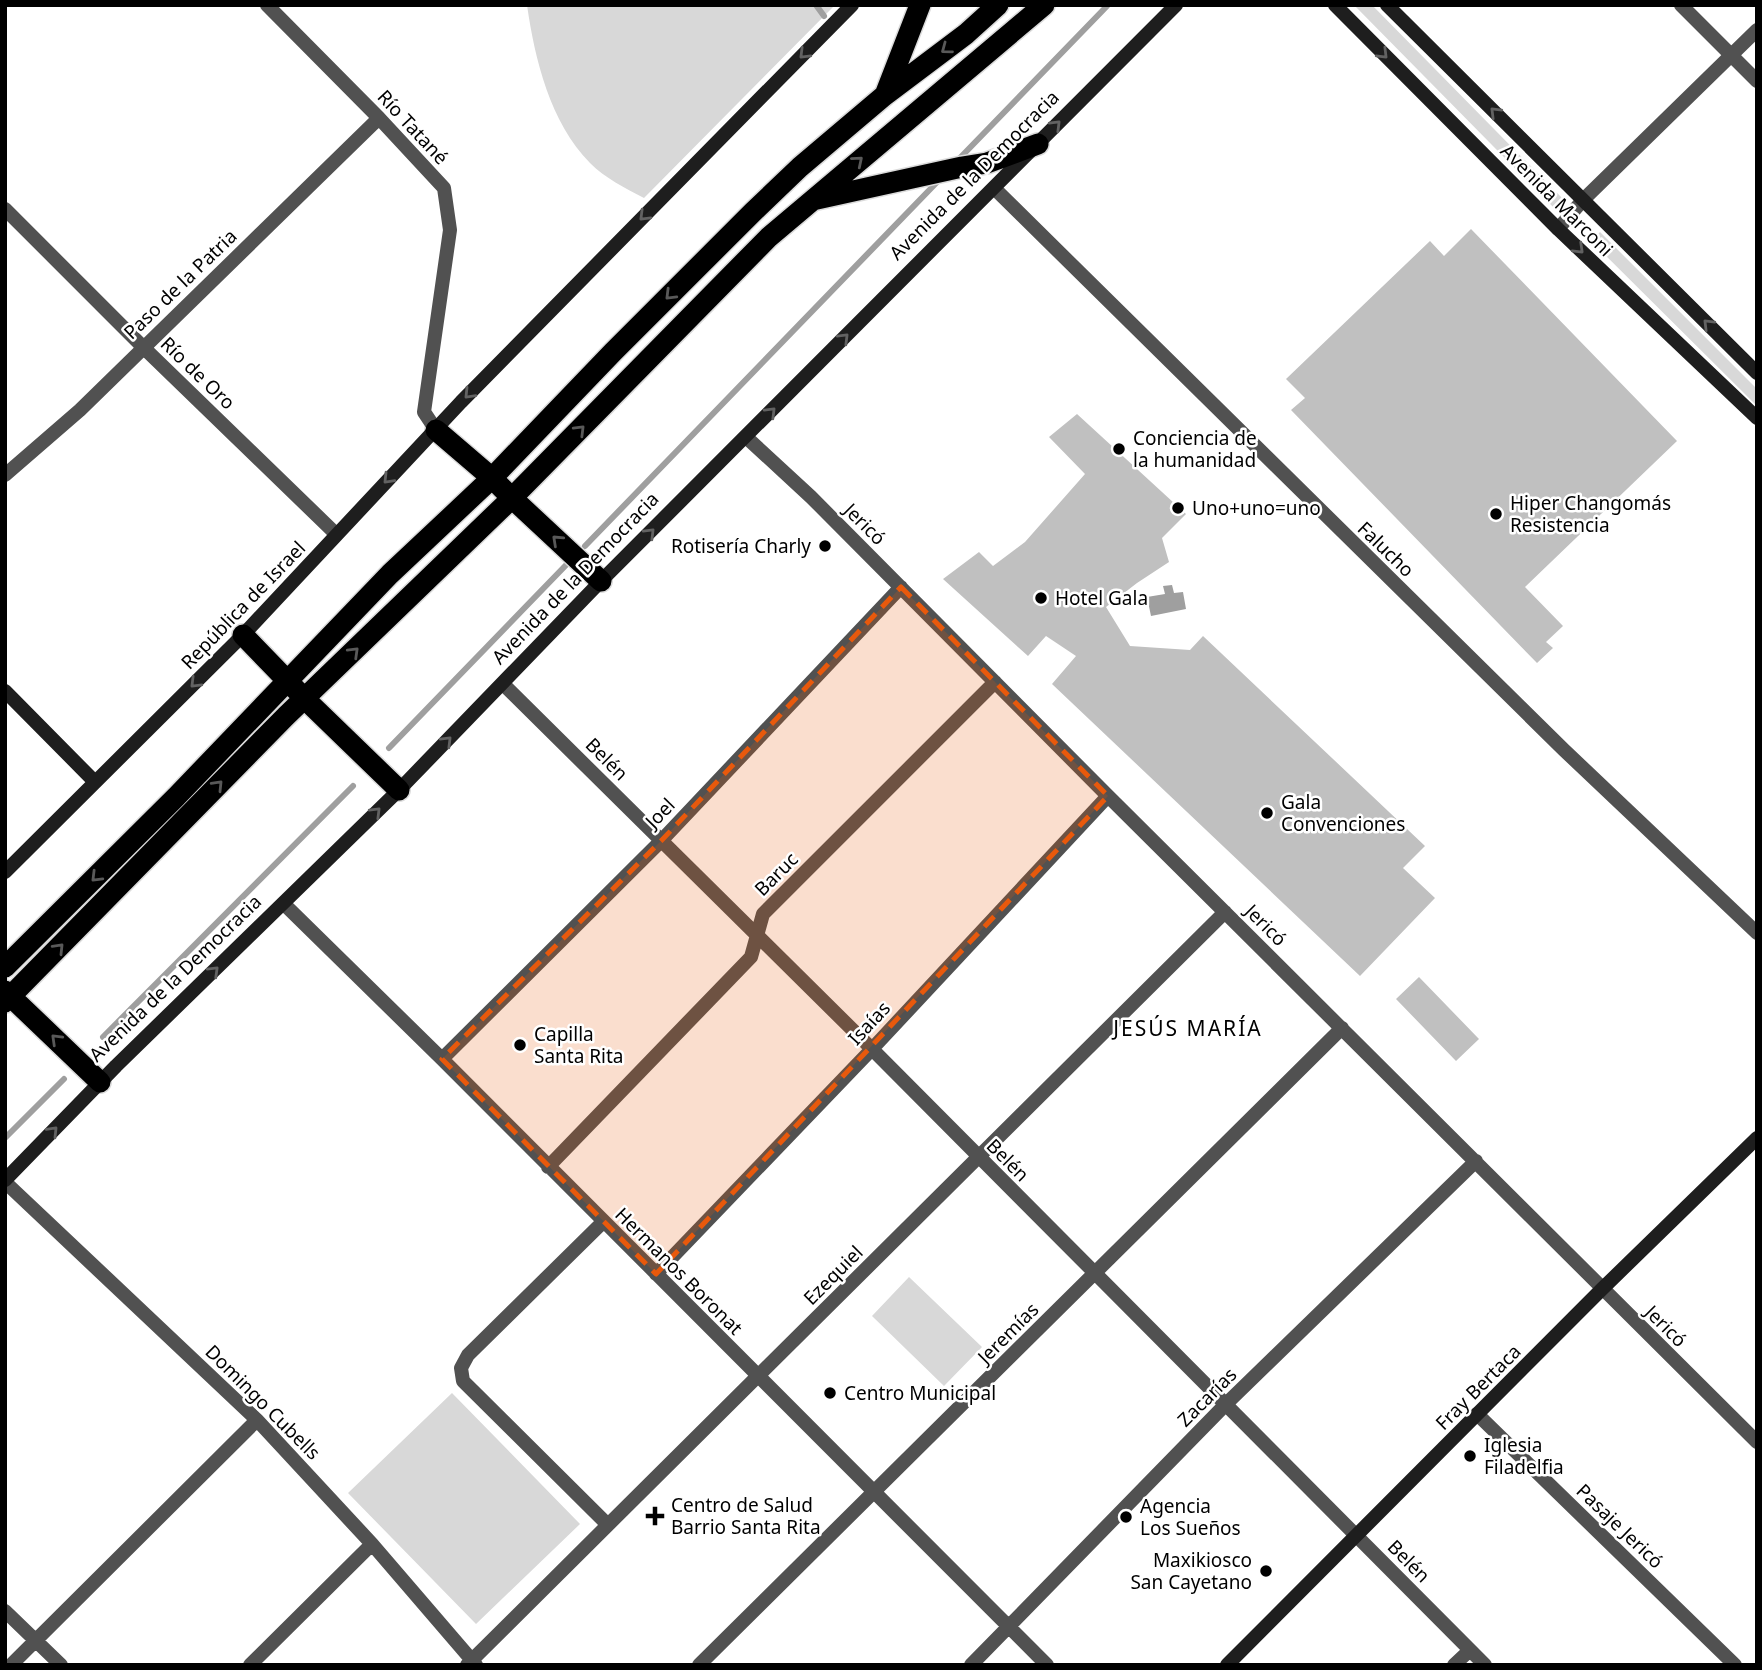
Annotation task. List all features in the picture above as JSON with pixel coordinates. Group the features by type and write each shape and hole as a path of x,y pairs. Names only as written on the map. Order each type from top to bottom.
{"highway":[{"path":"885,95 920,5"},
{"path":"5,967 176,797 390,574 492,478 753,212 800,167 885,95 966,34 998,5"},
{"path":"100,1082 7,997 286,716 512,498 769,237 1044,5"},
{"path":"811,200 987,163 1038,144"},
{"path":"436,430 492,478 601,581"},
{"path":"243,635 399,790"}],"street":[{"name":"Río Tatané","path":"267,5 444,188 450,230 425,412 436,430"},
{"name":"República de Israel","path":"5,872 243,635 503,359 852,5"},
{"name":"Avenida Marconi","path":"1335,5 1558,229 1757,418"},
{"name":"Avenida Marconi","path":"1387,5 1757,373"},
{"path":"1681,5 1757,80"},
{"name":"Avenida de la Democracia","path":"5,1181 100,1082 399,790 601,581 1038,144 1171,6"},
{"path":"1558,229 1583,200 1757,30"},
{"name":"Paso de la Patria","path":"5,475 80,410 379,118"},
{"name":"Falucho","path":"994,188 1563,750 1757,933"},
{"name":"Río de Oro","path":"5,209 336,534"},
{"name":"Jericó","path":"746,437 811,497 1757,1442"},
{"name":"Joel","path":"442,1059 661,841 901,587"},
{"name":"Baruc","path":"548,1167 751,957 764,914 995,682"},
{"name":"Belén","path":"503,684 872,1049 1485,1665"},
{"path":"5,691 95,782"},
{"name":"Isaías","path":"656,1274 872,1049 1108,796"},
{"name":"Hermanos Boronat","path":"284,904 1048,1665"},
{"name":"Ezequiel","path":"472,1663 1225,912"},
{"name":"Jeremías","path":"699,1665 1342,1028"},
{"name":"Fray Bertaca","path":"1227,1665 1602,1289 1757,1138"},
{"name":"Zacarías","path":"971,1665 1226,1404 1476,1161"},
{"name":"Domingo Cubells","path":"5,1181 257,1420 372,1544 472,1663"},
{"path":"603,1222 468,1355 461,1368 463,1381 608,1525"},
{"name":"Pasaje Jericó","path":"1477,1414 1735,1665"},
{"path":"11,1665 257,1420"},
{"path":"250,1665 372,1544"},
{"path":"5,1611 61,1665"},
{"path":"1454,1665 1470,1650"}],"highlighted area":[{"path":"901,587 1108,796 656,1274 442,1059 661,841"}],"shaded area":[{"path":"527,5 835,5 644,198 590,163 564,129 546,89"},
{"path":"1354,5 1372,5 1566,202 1557,211"},
{"path":"1600,232 1757,389 1757,406 1591,241"},
{"path":"1172,585 1174,593 1183,592 1186,609 1151,616 1147,597 1165,594 1163,586"},
{"path":"909,1277 982,1347 944,1386 872,1316"},
{"path":"452,1393 580,1524 476,1624 348,1493"}],"building":[{"name":"Hiper Changomás Resistencia","path":"1471,229 1677,441 1525,587 1563,626 1546,642 1553,648 1537,663 1291,410 1305,398 1286,379 1430,241 1444,256"},
{"path":"1077,414 1186,514 1162,538 1169,562 1106,607 1130,646 1190,650 1203,636 1425,846 1403,868 1435,898 1360,976 1052,684 1076,656 1046,636 1028,656 943,579 979,552 993,566 1025,542 1085,474 1049,437"},
{"path":"1419,977 1479,1039 1456,1061 1396,999"}],"waterway":[{"path":"816,5 824,16"},
{"path":"957,161 1107,6"},
{"path":"585,546 940,179"},
{"path":"389,748 568,563"},
{"path":"103,1037 353,786"},
{"path":"5,1138 64,1079"}],"place":[{"name":"Conciencia de la humanidad","path":"1119,449"},
{"name":"Uno+uno=uno","path":"1178,508"},
{"name":"Hiper Changomás Resistencia","path":"1496,514"},
{"name":"Rotisería Charly","path":"825,546"},
{"name":"Hotel Gala","path":"1041,598"},
{"name":"Gala Convenciones","path":"1267,813"},
{"name":"Capilla Santa Rita","path":"520,1045"},
{"name":"Centro Municipal","path":"830,1393"},
{"name":"Iglesia Filadelfia","path":"1470,1456"},
{"name":"Centro de Salud Barrio Santa Rita","path":"655,1516"},
{"name":"Agencia Los Sueños","path":"1126,1517"},
{"name":"Maxikiosco San Cayetano","path":"1266,1571"}],"district":[{"name":"JESÚS MARÍA","path":"1188,1029"}]}
